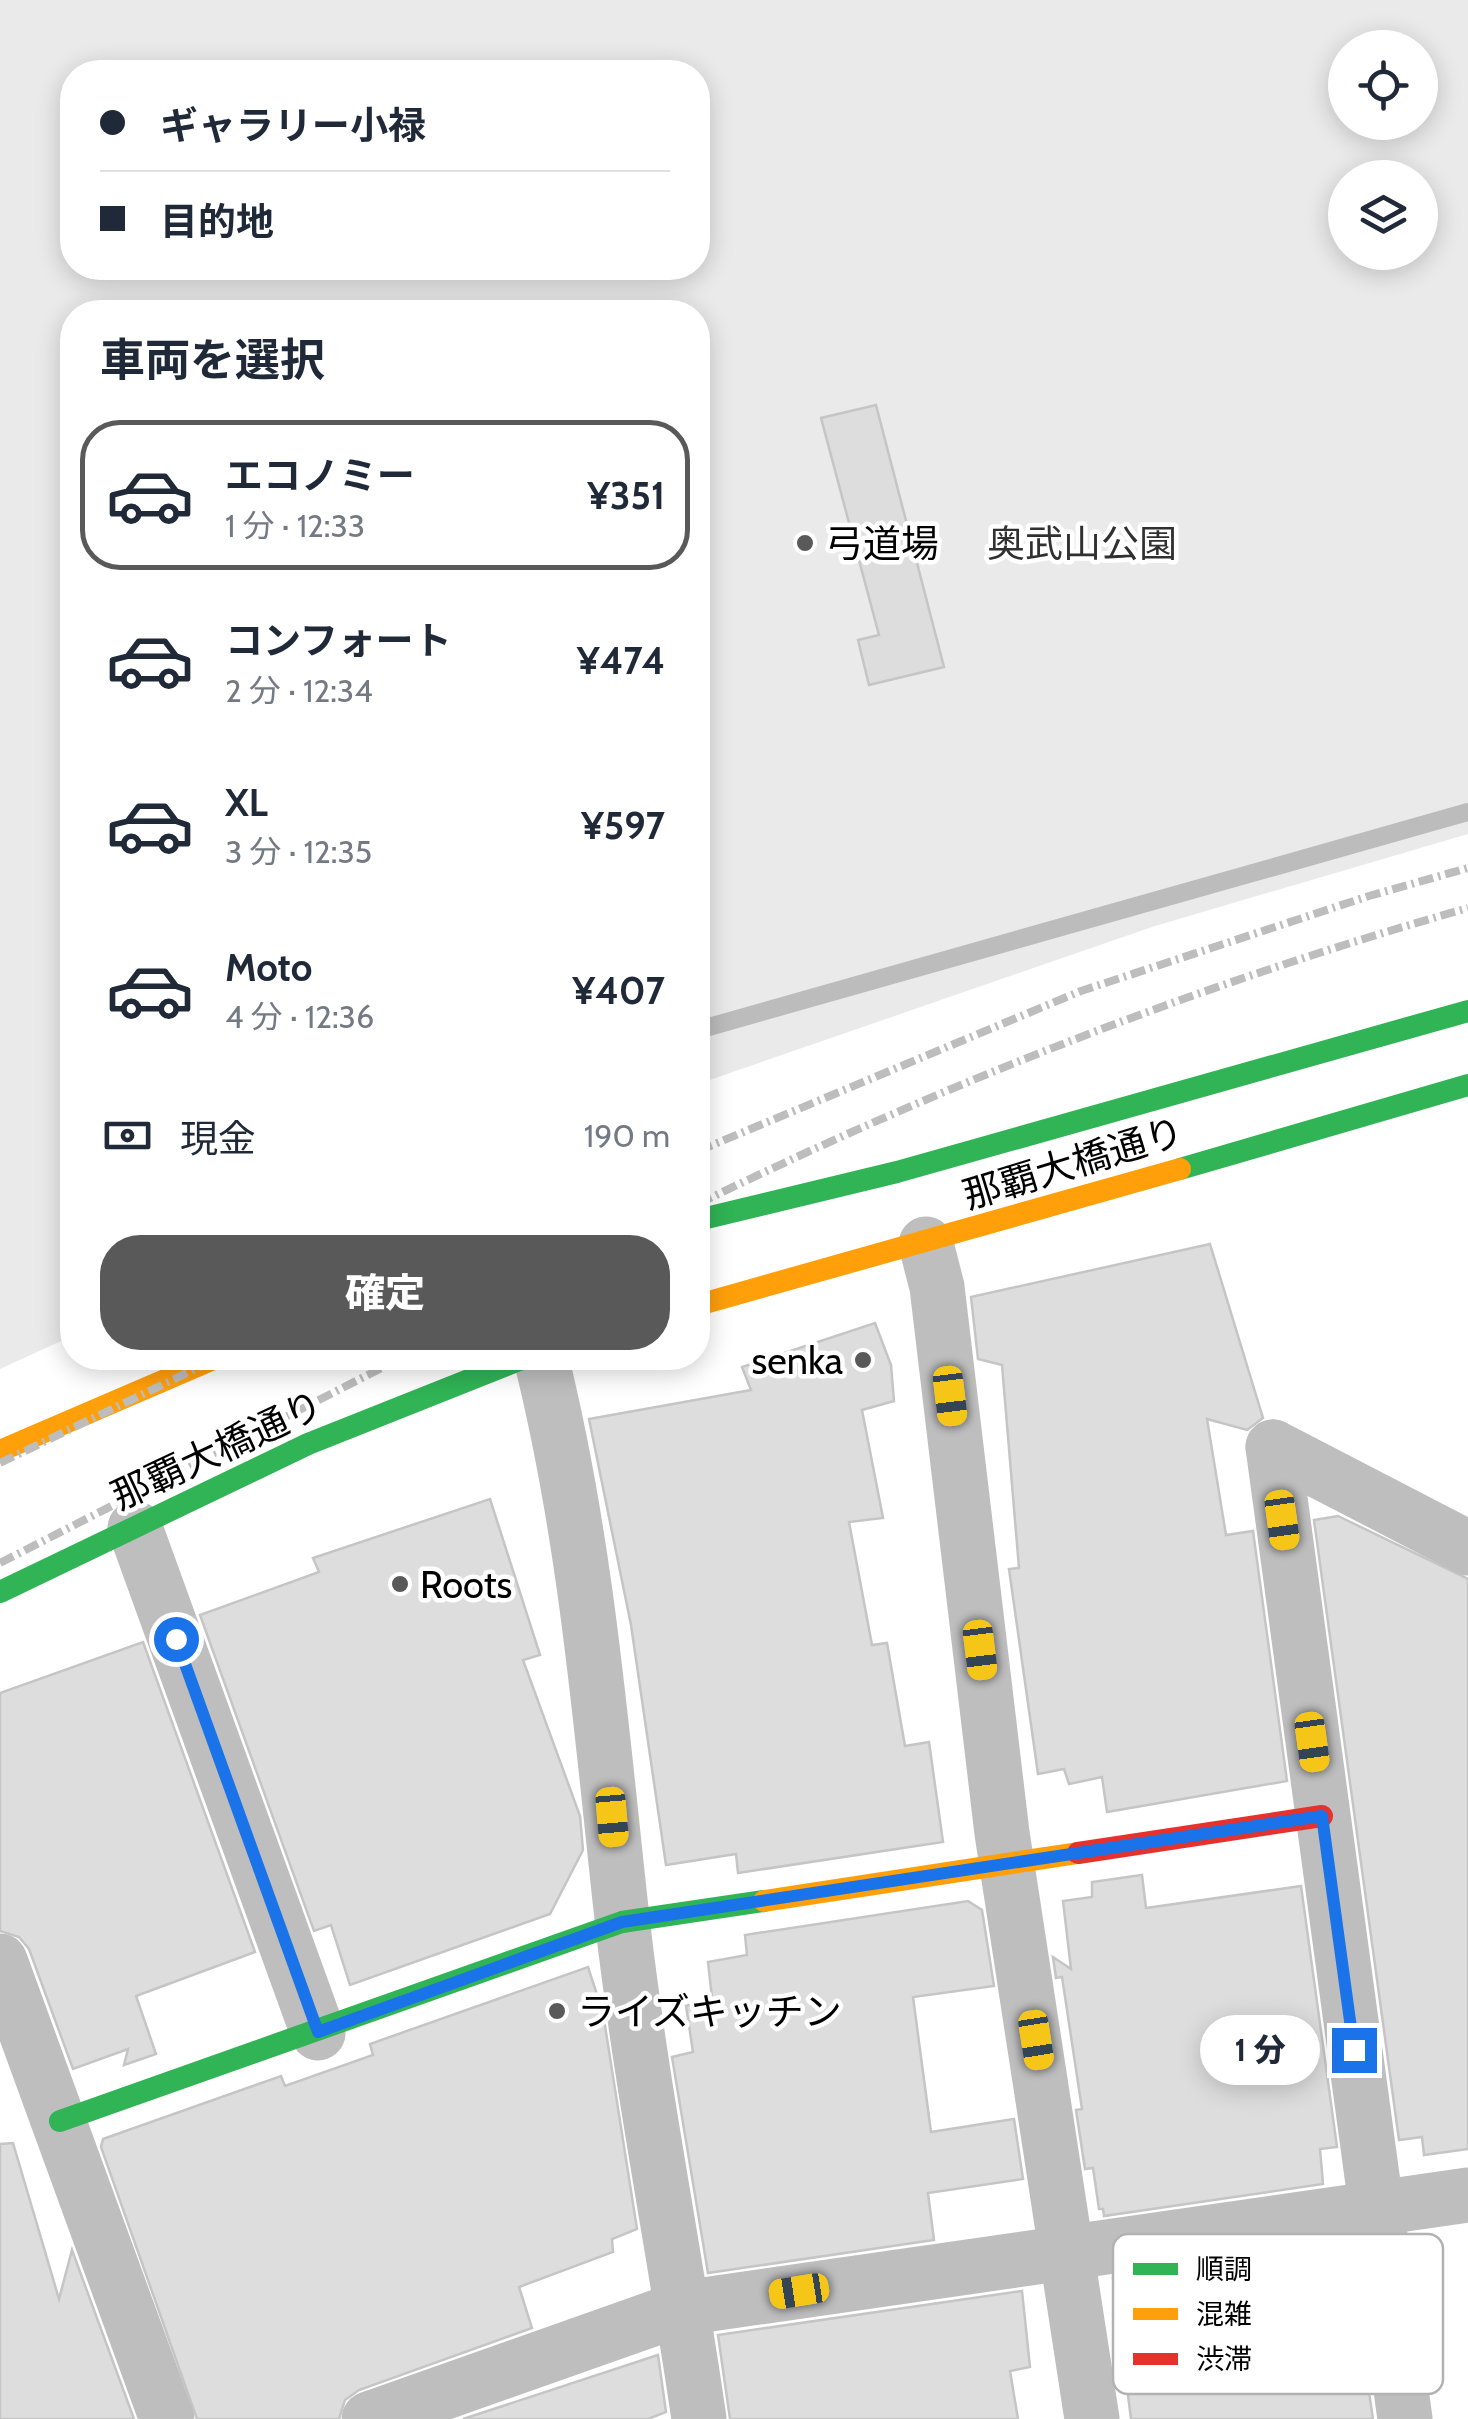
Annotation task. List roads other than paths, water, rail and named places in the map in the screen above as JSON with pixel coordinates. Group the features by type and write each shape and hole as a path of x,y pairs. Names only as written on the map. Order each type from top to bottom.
{"main road":[{"name":"那覇大橋通り","path":"710,1217 898,1172 1468,1011"},
{"name":"那覇大橋通り","path":"710,1302 926,1244 1468,1085"},
{"path":"0,1450 188,1370"},
{"name":"那覇大橋通り","path":"0,1592 308,1444 494,1370"},
{"path":"60,2122 622,1922 1322,1816"}],"street":[{"path":"926,1244 937,1287 1006,1862 1070,2250 1092,2419"},
{"path":"544,1370 579,1536 599,1678 622,1922 699,2419"},
{"path":"1380,2234 1273,1447 1468,1548"},
{"path":"134,1528 318,2032"},
{"path":"0,1962 167,2419"},
{"path":"1181,2234 1468,2195"},
{"path":"369,2419 683,2308 1113,2244"},
{"path":"1402,2394 1405,2419"}],"waterway":[{"path":"710,1027 1468,812"}],"railway":[{"path":"710,1146 1081,991 1369,896 1468,868"},
{"path":"710,1198 885,1117 1076,1039 1271,969 1468,908"},
{"path":"0,1463 193,1370"},
{"path":"0,1563 378,1370"}],"place":[{"name":"弓道場","path":"805,543"},
{"name":"senka","path":"863,1360"},
{"name":"Roots","path":"400,1584"},
{"name":"ライズキッチン","path":"557,2011"}],"park label":[{"name":"奥武山公園","path":"1082,543"}]}
